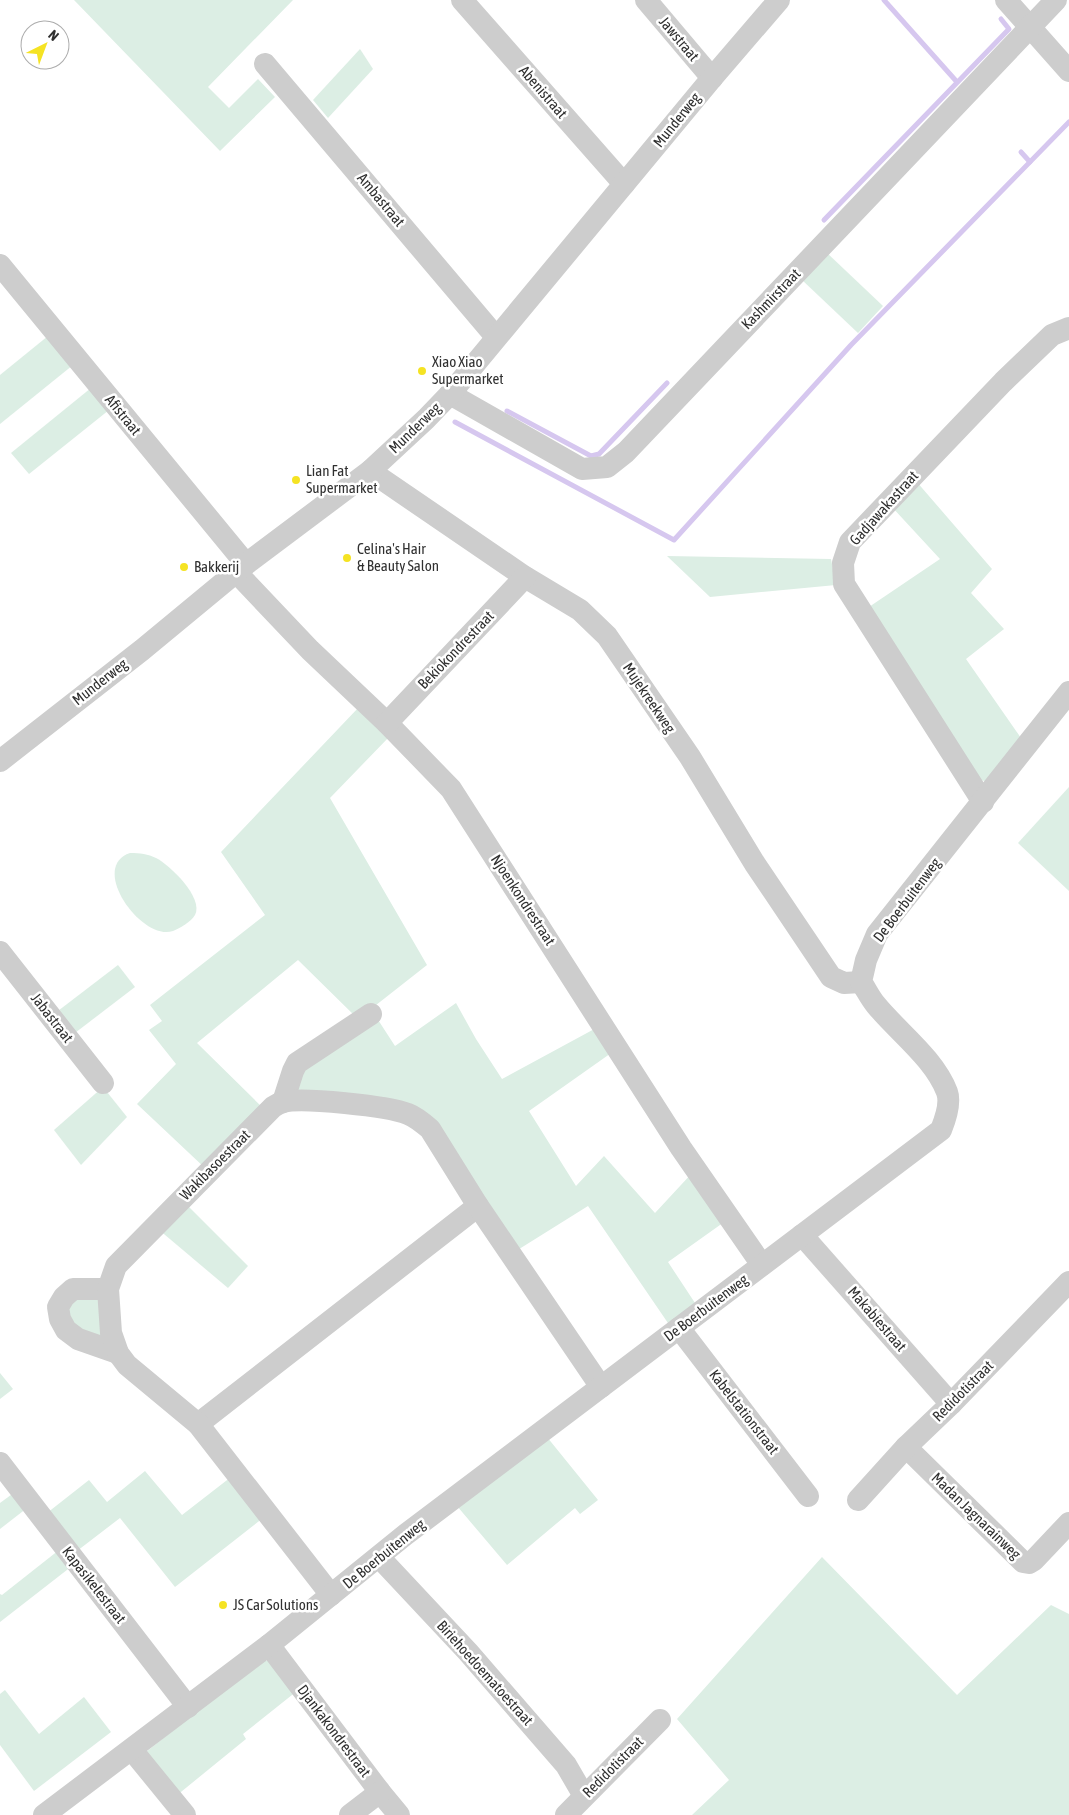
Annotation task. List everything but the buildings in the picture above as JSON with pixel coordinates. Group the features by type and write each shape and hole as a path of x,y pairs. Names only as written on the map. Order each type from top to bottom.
{"street":[{"name":"Abenistraat","path":"462,0 624,184"},
{"name":"Jawstraat","path":"646,0 712,78"},
{"name":"Munderweg","path":"0,760 142,650 241,568 370,470 426,419 450,394 779,0"},
{"path":"1006,0 1069,71"},
{"name":"Kashmirstraat","path":"450,394 582,469 608,467 626,452 1056,0"},
{"name":"Ambastraat","path":"265,64 496,337"},
{"name":"Afistraat","path":"0,265 241,568"},
{"name":"Gadjawakastraat","path":"983,802 844,584 843,563 850,542 1003,382 1052,335 1069,328"},
{"name":"Mujekreekweg","path":"370,470 525,577 580,610 607,636 690,757 755,864 831,976 844,983 861,982"},
{"name":"Njoenkondrestraat","path":"241,568 310,650 451,789 681,1148 762,1265"},
{"name":"Bekiokondrestraat","path":"386,723 525,577"},
{"name":"De Boerbuitenweg","path":"44,1815 269,1645 379,1557 601,1386 921,1147 941,1130 945,1121 947,1094 933,1069 907,1036 875,1004 861,982 866,960 877,934 1069,692"},
{"name":"Jabastraat","path":"0,952 103,1083"},
{"path":"371,1014 297,1063 292,1071 283,1102 297,1100 387,1109 407,1114 420,1120 430,1129 478,1206 601,1386"},
{"name":"Wakibasoestraat","path":"283,1102 273,1107 116,1266 108,1289 111,1333 118,1353 127,1365 198,1424 331,1596"},
{"path":"198,1424 478,1206"},
{"name":"Makabiestraat","path":"802,1235 951,1404"},
{"name":"Redidotistraat","path":"858,1500 906,1447 951,1404 1069,1282"},
{"path":"108,1289 73,1289 64,1297 58,1307 60,1319 66,1330 78,1339 118,1353"},
{"name":"Kabelstationstraat","path":"679,1328 808,1496"},
{"name":"Madan Jagnarainweg","path":"906,1447 1023,1562 1029,1563 1034,1560 1069,1523"},
{"name":"Kapasikelestraat","path":"0,1463 188,1707"},
{"name":"Biriehoedoematoestraat","path":"379,1557 468,1652 566,1765 584,1796"},
{"name":"Djankakondrestraat","path":"269,1645 399,1815"},
{"name":"Redidotistraat","path":"566,1815 660,1720"},
{"path":"132,1750 185,1815"},
{"path":"350,1815 380,1792"}],"green space":[{"path":"74,0 293,0 208,87 229,108 258,79 275,97 220,151"},
{"path":"360,49 373,69 328,118 313,100"},
{"path":"826,252 883,306 858,333 801,279"},
{"path":"48,336 73,365 0,424 0,375"},
{"path":"91,388 109,410 29,474 11,453"},
{"path":"916,481 992,569 971,593 1004,629 966,659 1021,738 985,781 974,779 866,609 940,559 891,506"},
{"path":"667,556 831,559 836,585 710,597"},
{"path":"359,707 390,736 330,798 427,965 371,1009 395,1046 456,1003 476,1039 502,1079 598,1027 614,1051 529,1111 576,1186 604,1156 655,1213 693,1172 727,1220 668,1262 697,1306 670,1326 588,1206 516,1251 433,1121 295,1092 302,1062 358,1019 298,960 197,1043 264,1109 206,1169 137,1104 176,1064 149,1030 162,1021 150,1005 265,915 221,852"},
{"path":"1069,787 1069,891 1018,843"},
{"path":"130,853 144,854 156,858 177,875 195,900 195,915 191,920 173,931 161,931 147,925 135,915 124,901 117,887 115,873 119,861"},
{"path":"118,965 135,987 71,1036 54,1014"},
{"path":"103,1087 127,1117 81,1165 54,1130"},
{"path":"184,1202 248,1266 228,1288 158,1229"},
{"path":"97,1292 108,1346 70,1325 66,1302"},
{"path":"0,1373 13,1389 0,1399"},
{"path":"547,1437 598,1500 580,1514 575,1508 507,1565 457,1506"},
{"path":"145,1471 182,1515 231,1477 263,1518 175,1587 120,1518 77,1551 47,1513 89,1480 107,1502"},
{"path":"15,1492 27,1508 0,1529 0,1503"},
{"path":"59,1550 72,1566 0,1622 0,1594 2,1595"},
{"path":"822,1557 957,1695 1051,1605 1069,1614 1069,1815 692,1815 729,1780 677,1719"},
{"path":"260,1661 271,1661 297,1691 243,1734 246,1739 176,1796 146,1752"},
{"path":"5,1690 39,1734 84,1697 111,1732 34,1791 0,1745 0,1694"}],"waterway":[{"path":"884,0 957,82"},
{"path":"824,220 1009,29 1001,19"},
{"path":"455,422 674,540 851,345 1069,122"},
{"path":"1021,152 1030,162"},
{"path":"507,411 591,456 599,454 667,383"}],"place":[{"name":"Xiao Xiao Supermarket","path":"422,371"},
{"name":"Lian Fat Supermarket","path":"296,480"},
{"name":"Celina's Hair & Beauty Salon","path":"347,558"},
{"name":"Bakkerij","path":"184,567"},
{"name":"JS Car Solutions","path":"223,1605"}]}
